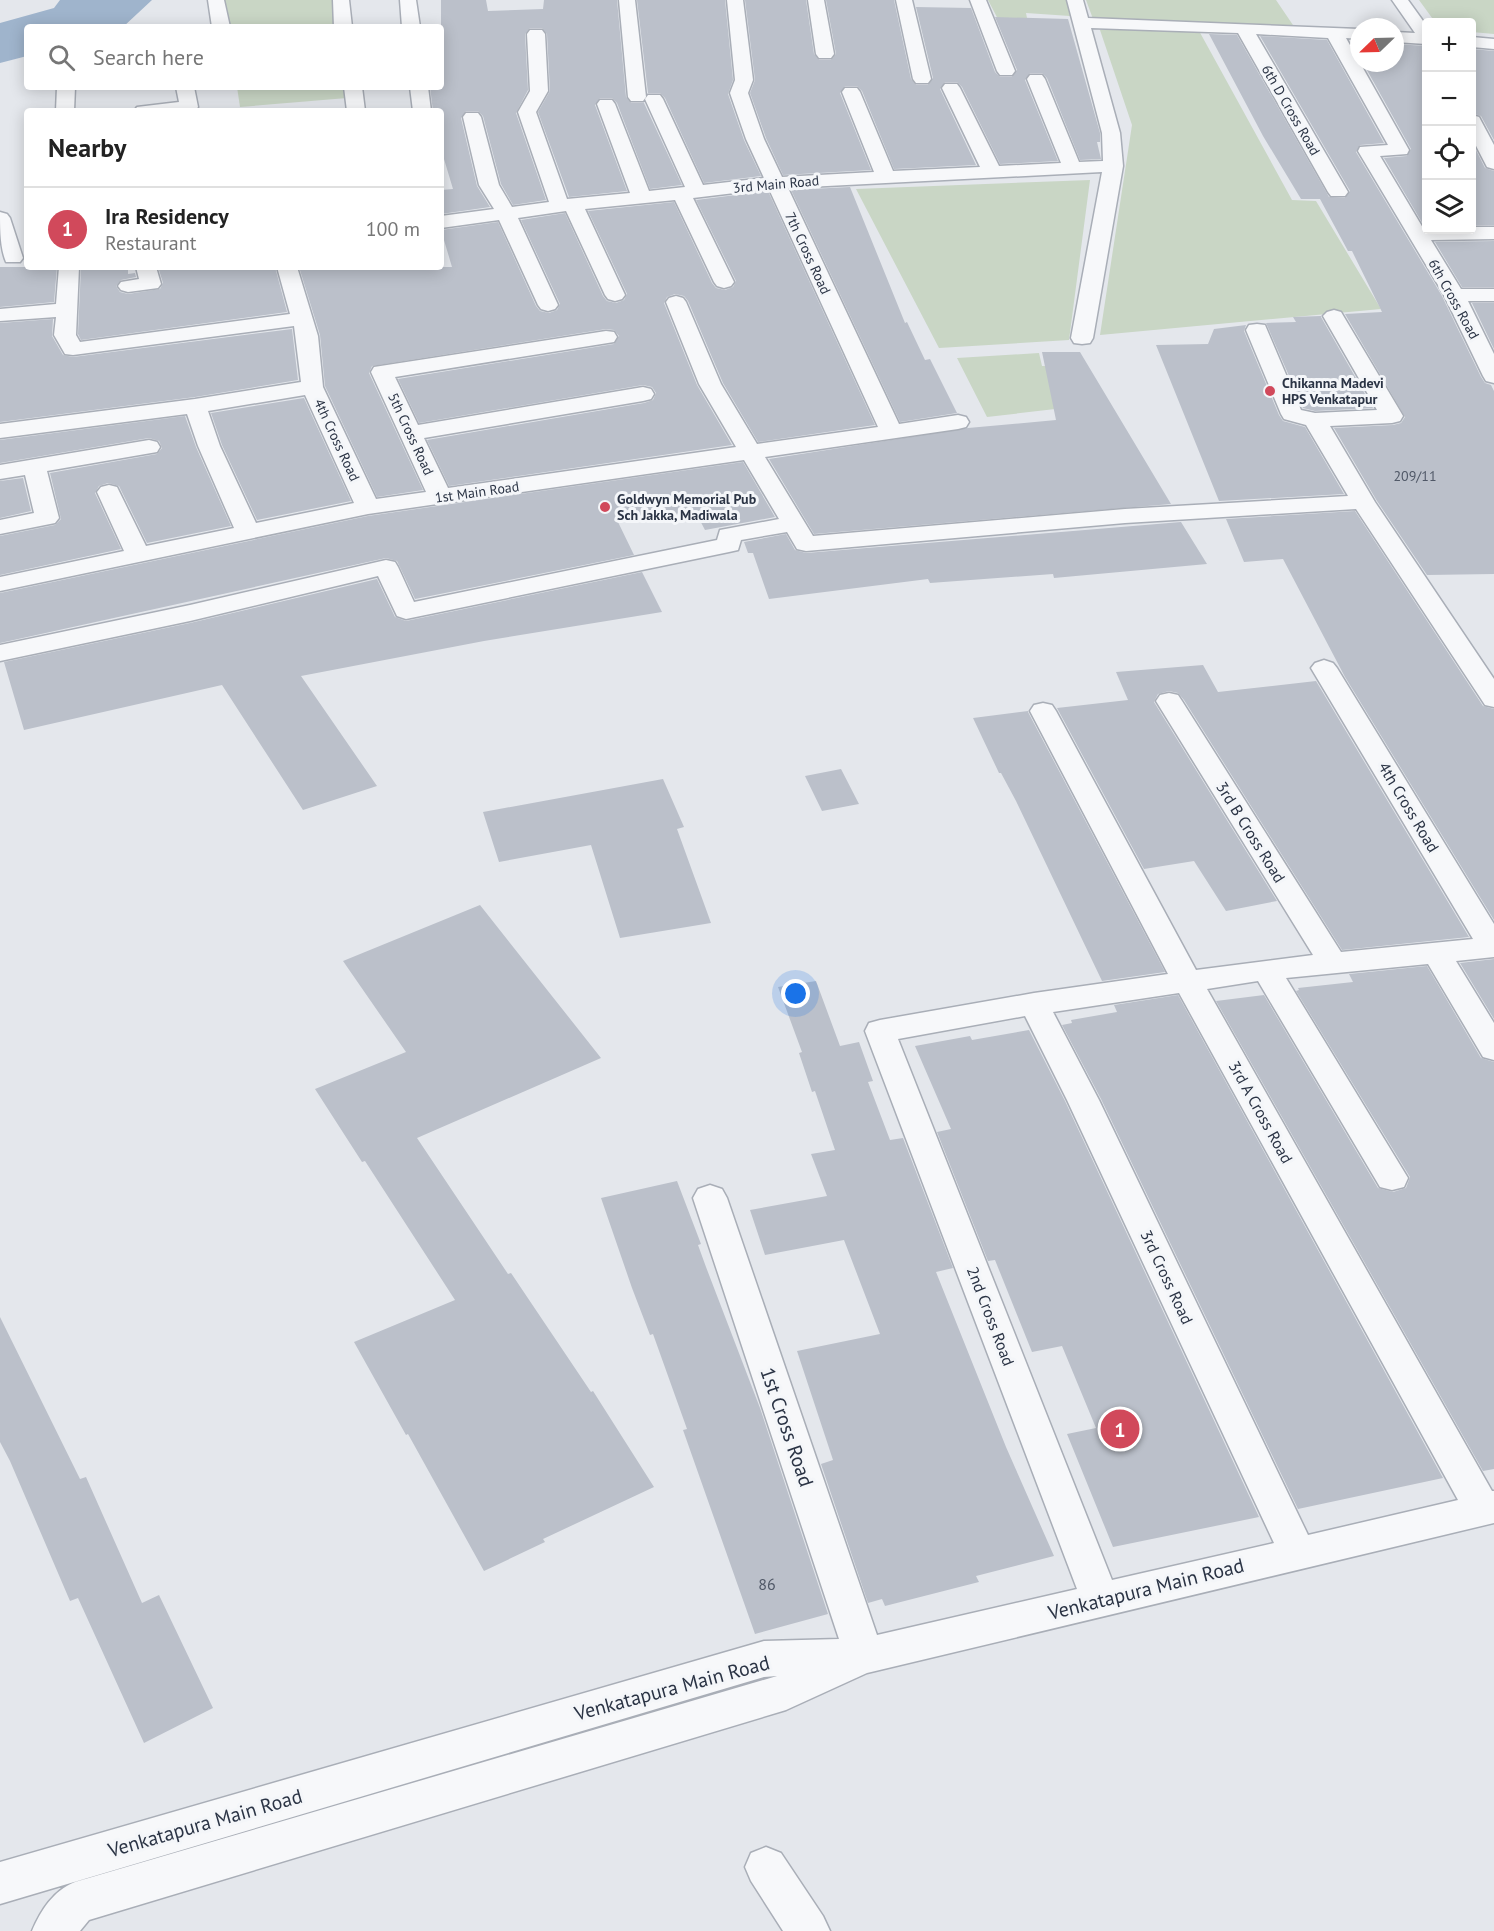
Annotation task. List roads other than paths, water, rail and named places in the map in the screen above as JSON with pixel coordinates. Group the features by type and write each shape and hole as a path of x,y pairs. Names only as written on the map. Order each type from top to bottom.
{"street":[{"path":"216,0 220,24"},
{"path":"341,0 343,24"},
{"path":"408,0 411,24"},
{"path":"627,0 646,98 689,193 724,282"},
{"name":"7th Cross Road","path":"735,0 744,81 739,93 742,107 775,183 892,432"},
{"path":"816,0 825,54"},
{"path":"904,0 922,79"},
{"path":"978,0 1006,71"},
{"path":"1075,0 1111,133 1113,166 1082,338"},
{"path":"1400,0 1422,32"},
{"path":"1081,23 1350,34"},
{"name":"6th D Cross Road","path":"1244,28 1338,192"},
{"name":"6th Cross Road","path":"1334,33 1400,150 1367,151 1418,234 1491,364"},
{"path":"536,34 539,91 527,112 566,206 615,295"},
{"path":"1404,37 1422,38"},
{"path":"1476,42 1494,44"},
{"path":"1036,79 1072,167"},
{"path":"951,88 992,171"},
{"path":"65,108 66,90"},
{"path":"178,108 189,107 186,90"},
{"path":"353,90 356,108"},
{"path":"419,90 422,108"},
{"path":"851,92 885,176"},
{"path":"606,104 642,198"},
{"path":"472,117 489,185 506,213 548,305"},
{"path":"1475,126 1494,163"},
{"name":"3rd Main Road","path":"444,222 775,183 1113,166"},
{"path":"0,218 13,258"},
{"path":"1418,234 1494,233"},
{"path":"69,270 65,335 74,349 300,319"},
{"path":"128,286 151,284 147,270"},
{"name":"4th Cross Road","path":"287,270 307,336 312,387 368,507"},
{"path":"1454,296 1494,295"},
{"path":"676,302 710,384 806,544 1125,516 1363,501"},
{"path":"0,315 67,310"},
{"path":"1257,330 1292,414 1315,420 1392,416 1334,316"},
{"name":"5th Cross Road","path":"440,497 382,372 606,338"},
{"path":"0,431 195,406 312,387"},
{"path":"411,433 643,394"},
{"path":"195,406 209,446 248,533"},
{"path":"1315,420 1363,501 1494,699"},
{"name":"1st Main Road","path":"0,584 368,507 958,422"},
{"path":"0,472 149,447"},
{"path":"0,527 47,518 34,466"},
{"path":"109,492 138,555"},
{"path":"0,653 190,613 386,567 406,611 729,545 729,535 795,523"},
{"name":"4th Cross Road","path":"1324,668 1493,947"},
{"name":"3rd B Cross Road","path":"1169,701 1334,963"},
{"name":"3rd A Cross Road","path":"1043,711 1187,981 1489,1508"},
{"path":"1034,1004 1266,970 1493,947"},
{"path":"1436,952 1494,1049"},
{"path":"1266,970 1392,1178"},
{"name":"2nd Cross Road","path":"1034,1004 880,1031 1101,1601"},
{"name":"3rd Cross Road","path":"1034,1004 1083,1100 1297,1552"},
{"name":"1st Cross Road","path":"710,1198 864,1656"},
{"name":"Venkatapura Main Road","path":"0,1883 764,1659 864,1656 1489,1508"},
{"path":"54,1931 75,1902 786,1692 864,1656"},
{"path":"766,1867 808,1931"}],"water":[{"path":"60,0 152,0 126,24 24,24 24,57 0,63 0,23 54,8"}],"place":[{"name":"Chikanna Madevi HPS Venkatapur","path":"1270,391"},
{"name":"Goldwyn Memorial Pub Sch Jakka, Madiwala","path":"605,507"},
{"name":"Ira Residency","path":"1120,1429"}]}
